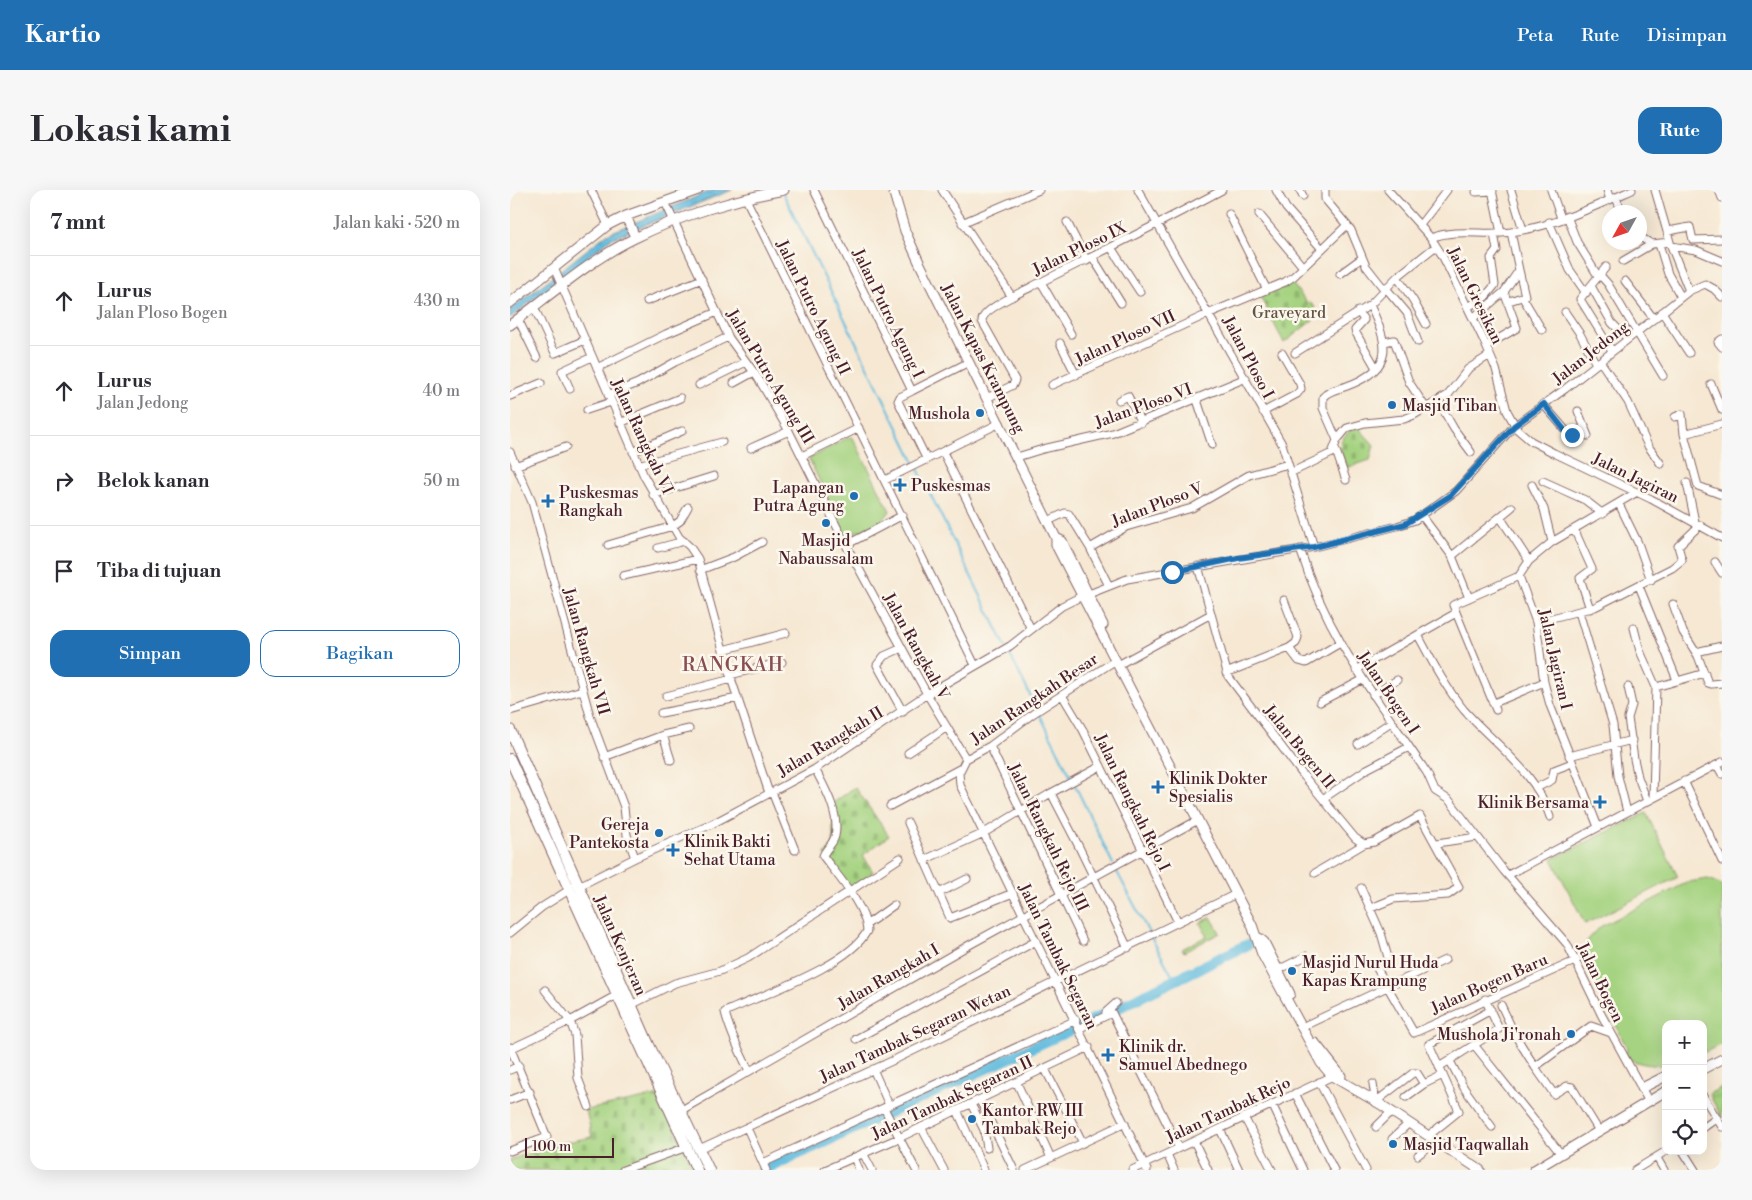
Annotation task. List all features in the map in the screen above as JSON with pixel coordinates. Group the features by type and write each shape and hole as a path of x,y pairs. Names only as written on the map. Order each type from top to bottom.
{"highway":[{"name":"Jalan Kenjeran","path":"510,730 617,995 698,1170"},
{"name":"Jalan Kenjeran","path":"510,759 631,1005 709,1170"}],"main road":[{"path":"510,303 555,270 608,225 698,190"},
{"path":"510,325 562,283 634,236 721,205 784,190"},
{"name":"Jalan Kapas Krampung","path":"893,190 910,241 968,362 1056,538 1062,541 1085,595 1105,628 1104,633 1117,662 1258,938 1262,954 1306,1036 1334,1075 1378,1100 1408,1124 1480,1170"},
{"path":"627,219 634,236"},
{"name":"Jalan Kapas Krampung","path":"1258,938 1264,942 1334,1075"},
{"path":"1707,1067 1722,1059"},
{"path":"1642,1088 1662,1078"},
{"path":"1534,1170 1662,1094"}],"street":[{"path":"590,190 608,225"},
{"name":"Jalan Putro Agung I","path":"814,190 912,391 968,362"},
{"path":"942,190 1012,297"},
{"path":"962,223 1039,190"},
{"name":"Jalan Ploso I","path":"1138,190 1210,313 1263,412 1276,430 1314,547"},
{"name":"Jalan Ploso IX","path":"987,398 1013,385 1015,380 982,317 992,308 1158,225 1222,190"},
{"path":"1276,190 1288,211 1322,249"},
{"path":"1325,190 1325,199 1348,226 1362,258 1407,313 1418,342"},
{"name":"Jalan Gresikan","path":"1388,190 1420,225 1436,246 1468,307 1490,355 1514,426"},
{"path":"1420,225 1447,190"},
{"path":"1468,307 1485,297 1495,285 1491,258 1497,250 1498,234 1492,190 1478,191"},
{"path":"1511,190 1523,230"},
{"path":"1551,190 1577,242 1598,275 1608,284 1663,376"},
{"path":"1607,190 1617,205"},
{"path":"1431,238 1450,232 1498,234 1523,230 1613,199 1630,190"},
{"path":"1654,190 1671,244 1689,291 1705,284 1722,297"},
{"path":"1720,190 1722,198"},
{"name":"Jalan Putro Agung II","path":"746,199 903,515"},
{"name":"Jalan Putro Agung III","path":"666,203 728,337 754,372 789,431 846,545"},
{"path":"1229,214 1267,290"},
{"path":"1258,214 1303,268"},
{"path":"1068,222 1090,259 1121,303"},
{"path":"1549,222 1570,270 1586,293"},
{"name":"Jalan Ploso VII","path":"1052,385 1290,279 1348,226"},
{"path":"1668,231 1690,227 1693,240 1722,239"},
{"path":"1511,232 1525,292 1523,298 1542,330"},
{"path":"1647,240 1656,244 1671,244 1696,250 1722,261"},
{"path":"1623,260 1656,244"},
{"path":"1656,244 1668,274 1681,297"},
{"path":"1295,353 1370,305 1397,277 1436,246"},
{"path":"1112,248 1140,292"},
{"path":"1340,274 1362,258"},
{"path":"1606,266 1580,299 1612,351"},
{"name":"Jalan Rangkah VI","path":"555,270 638,465 653,495 698,559 731,677 771,793 795,850"},
{"path":"1473,318 1504,292 1519,270"},
{"path":"1397,277 1414,300 1426,324"},
{"path":"647,301 702,280"},
{"path":"1625,281 1654,319"},
{"path":"1041,282 1071,334"},
{"path":"1591,286 1612,322 1628,339"},
{"name":"Jalan Jedong","path":"1314,547 1405,524 1422,516 1456,491 1514,426 1689,291"},
{"path":"1486,346 1517,328 1509,301 1504,292"},
{"path":"1509,301 1523,298"},
{"path":"1337,440 1323,408 1323,397 1330,391 1354,383 1376,368 1383,359 1384,342 1370,305"},
{"path":"534,307 555,353 585,340"},
{"path":"1358,311 1364,320 1355,330 1376,368"},
{"path":"597,368 666,334 717,312"},
{"path":"1565,312 1598,362 1628,402 1648,446 1661,464"},
{"path":"1662,312 1689,354"},
{"path":"518,319 537,358"},
{"path":"587,410 728,337"},
{"path":"1384,342 1394,340 1409,382 1426,408"},
{"path":"1060,343 1076,375"},
{"path":"1263,412 1297,394 1301,389 1282,353"},
{"path":"1346,480 1335,448 1337,440 1344,431 1353,426 1404,419 1426,408 1454,390 1468,369 1490,355"},
{"path":"570,389 562,371 592,356"},
{"path":"698,385 746,362"},
{"path":"734,383 754,372"},
{"name":"Jalan Ploso VI","path":"1017,457 1042,449 1105,436 1197,400 1246,378"},
{"path":"510,396 541,383"},
{"path":"1711,384 1722,410"},
{"path":"912,391 898,400 920,463"},
{"path":"1119,400 1128,396 1141,423"},
{"path":"620,423 680,398"},
{"path":"1197,400 1212,445"},
{"path":"1438,401 1457,433 1472,452"},
{"path":"1544,404 1568,433 1574,434 1585,426"},
{"path":"1578,411 1588,436"},
{"path":"1674,417 1682,414 1684,434 1698,486 1722,495"},
{"path":"885,480 1000,423"},
{"path":"1684,434 1722,424"},
{"name":"Jalan Jagiran","path":"1514,426 1539,445 1637,492 1698,523 1722,538"},
{"path":"802,456 859,428"},
{"path":"632,452 682,431"},
{"path":"751,448 789,431"},
{"path":"638,465 722,442"},
{"path":"515,466 566,447"},
{"path":"1290,473 1323,459 1335,448"},
{"name":"Jalan Rangkah VII","path":"510,452 532,502 582,690 604,756 624,807 627,835 635,858"},
{"path":"943,452 1031,628"},
{"name":"Jalan Ploso V","path":"1090,548 1126,527 1192,508 1249,475 1288,464"},
{"path":"653,495 714,476"},
{"path":"1543,481 1585,500 1603,514"},
{"path":"1536,622 1590,610 1651,580 1681,562 1682,559 1678,546 1698,523 1687,483"},
{"path":"1532,486 1544,509 1552,542"},
{"path":"1544,682 1495,706 1453,604 1520,576 1529,561 1552,542 1603,514 1637,492"},
{"path":"1619,504 1638,543 1651,580"},
{"path":"608,545 674,526 680,521 688,507"},
{"path":"1452,556 1512,507"},
{"path":"1048,521 1068,514 1090,548 1108,584"},
{"path":"846,545 903,515 975,665"},
{"path":"1422,516 1452,556 1469,598"},
{"path":"1500,517 1529,561"},
{"path":"1574,529 1592,568 1590,572 1580,578 1590,610"},
{"path":"658,548 684,541"},
{"path":"700,570 734,557 762,542"},
{"name":"Jalan Rangkah V","path":"846,545 927,694 966,759"},
{"name":"Jalan Rangkah II","path":"510,933 542,907 574,888 635,858 712,824 815,769 903,712 927,694 975,665 1008,648 1031,628 1085,595 1108,584 1135,577 1314,547"},
{"name":"Jalan Bogen I","path":"1300,549 1321,609 1362,680 1427,773 1435,791 1449,800 1477,837"},
{"path":"623,576 698,559"},
{"path":"1715,562 1722,573"},
{"name":"Jalan Bogen II","path":"1198,566 1226,673 1234,686 1356,838 1364,844"},
{"name":"Jalan Jagiran I","path":"1520,576 1536,622 1544,682 1570,759 1598,827"},
{"path":"1639,586 1677,680"},
{"path":"1226,673 1289,648 1296,643 1298,637 1284,600"},
{"path":"1673,604 1683,632 1696,652 1710,684 1722,683"},
{"path":"1579,612 1613,725 1618,776 1627,812"},
{"path":"1356,670 1456,613"},
{"name":"Jalan Rangkah Besar","path":"966,759 990,746 1062,695 1117,662 1211,614"},
{"path":"1634,628 1639,648 1656,687 1650,799"},
{"path":"723,650 786,633"},
{"path":"1418,635 1454,698 1516,760 1536,788 1550,817"},
{"path":"1289,648 1296,658 1304,663 1340,643"},
{"path":"1696,652 1722,646"},
{"path":"902,648 884,656 877,665 903,712"},
{"path":"666,696 782,662"},
{"path":"1656,687 1704,673"},
{"path":"1320,702 1362,680"},
{"path":"1373,695 1396,680"},
{"path":"1628,687 1632,705 1628,716 1638,777 1650,799"},
{"path":"510,711 582,690"},
{"name":"Jalan Rangkah Rejo I","path":"1062,695 1100,766 1178,922"},
{"path":"661,713 738,698"},
{"path":"1358,744 1391,722"},
{"path":"908,753 947,727"},
{"path":"604,756 663,735 689,729"},
{"path":"663,735 672,760"},
{"path":"1536,788 1553,779 1554,770 1570,759 1632,740"},
{"name":"Jalan Rangkah Rejo III","path":"990,746 1083,941"},
{"path":"1324,798 1367,769 1409,747"},
{"path":"890,806 961,768 966,759"},
{"path":"1508,875 1684,781 1720,764 1722,774"},
{"path":"924,860 984,833 1021,813 1071,780 1100,766"},
{"name":"Jalan Tambak Segaran","path":"961,768 958,776 960,785 1146,1167"},
{"path":"749,1071 733,1039 725,1012 817,971 840,957 865,934 866,924 850,892 823,856 834,839 835,826 831,804 815,769"},
{"path":"1684,781 1722,861"},
{"path":"1051,793 1128,948"},
{"path":"1315,873 1364,844 1374,842 1420,816 1437,843 1459,889 1448,895 1393,899 1371,908"},
{"name":"Jalan Rangkah I","path":"680,1111 1023,915 1198,820"},
{"path":"908,824 950,918 1013,893"},
{"path":"1437,843 1477,837"},
{"name":"Jalan Bogen","path":"1477,837 1562,937 1577,960 1611,1033 1649,1102"},
{"path":"631,1005 675,983 732,966 778,941 900,858"},
{"path":"939,894 966,879"},
{"path":"1361,888 1371,908 1389,961"},
{"path":"1178,922 1236,894"},
{"path":"866,924 894,905"},
{"name":"Jalan Tambak Segaran Wetan","path":"699,1149 874,1069 1143,941 1178,922"},
{"path":"856,1039 1004,956 1036,941"},
{"path":"1278,970 1306,956"},
{"path":"1306,1025 1445,960"},
{"name":"Jalan Bogen Baru","path":"1388,987 1414,1033 1485,999 1577,960"},
{"path":"1375,965 1388,987"},
{"path":"546,990 570,1021 575,1035 578,1078 589,1107"},
{"path":"510,1151 547,1138 530,1092 510,1048 570,1021 617,995"},
{"path":"1439,1067 1500,1029 1485,999"},
{"path":"747,1128 764,1166 886,1108 1109,1011 1116,1004"},
{"path":"1501,1005 1515,1035 1554,1094 1568,1086 1572,1087 1599,1131"},
{"path":"1428,1136 1459,1112 1429,1044 1491,1010"},
{"path":"1078,1024 1112,1013 1180,1148"},
{"path":"1535,1067 1592,1026 1611,1033"},
{"path":"1475,1046 1561,1154"},
{"name":"Jalan Tambak Segaran II","path":"825,1170 899,1138 1089,1047"},
{"path":"1450,1060 1464,1088 1492,1127"},
{"path":"510,1070 519,1066"},
{"path":"874,1069 889,1118 916,1170"},
{"path":"1045,1069 1082,1143"},
{"path":"1373,1084 1378,1100 1413,1073 1417,1073 1424,1084"},
{"name":"Jalan Tambak Rejo","path":"1132,1170 1146,1167 1167,1154 1334,1075"},
{"path":"1406,1097 1424,1084 1443,1075"},
{"path":"1320,1082 1366,1170"},
{"path":"1017,1083 1051,1158"},
{"path":"510,1100 530,1092"},
{"path":"1295,1093 1334,1170"},
{"path":"980,1100 1014,1170"},
{"path":"1707,1102 1722,1127"},
{"path":"971,1104 984,1130 987,1148"},
{"path":"1272,1104 1303,1170"},
{"path":"957,1110 984,1170"},
{"path":"1376,1127 1391,1112"},
{"path":"1244,1117 1272,1170"},
{"path":"1707,1125 1717,1118"},
{"path":"1025,1170 1125,1123"},
{"path":"1392,1139 1408,1124"},
{"path":"921,1127 944,1170"},
{"path":"1220,1129 1239,1170"},
{"path":"1194,1141 1208,1170"},
{"path":"1418,1155 1436,1141"},
{"path":"623,1170 687,1147"},
{"path":"864,1153 872,1170"},
{"path":"1167,1154 1174,1170"},
{"path":"1635,1170 1662,1154"},
{"path":"1686,1155 1695,1170"},
{"path":"854,1158 859,1170"},
{"path":"1657,1158 1664,1170"}],"green space":[{"name":"Graveyard","path":"1291,282 1307,303 1309,302 1315,307 1310,315 1314,319 1284,343 1260,296"},
{"path":"1357,426 1374,445 1370,460 1346,468 1341,448 1342,440"},
{"name":"Lapangan Putra Agung","path":"849,437 853,438 890,511 882,521 864,529 845,534 809,459"},
{"path":"855,787 889,836 863,855 873,872 850,890 825,855 833,845 833,803"},
{"path":"1646,813 1678,877 1585,924 1552,859"},
{"path":"1708,879 1722,885 1722,1044 1707,1051 1707,1020 1662,1020 1662,1065 1645,1064 1625,1057 1627,1048 1586,967 1584,949 1587,941 1600,927 1688,882"},
{"path":"1211,917 1220,933 1184,952 1182,949 1207,936 1200,923"},
{"path":"1722,1087 1722,1118 1709,1094"},
{"path":"660,1095 694,1170 510,1170 510,1160 552,1145 592,1137 586,1110"}],"water":[{"path":"713,190 732,190 610,239 510,318 510,310 607,234"}],"waterway":[{"path":"783,193 915,463"},
{"path":"917,467 1006,647"},
{"path":"1008,651 1072,779"},
{"path":"1074,783 1113,864"},
{"path":"1115,868 1149,933"},
{"path":"1151,937 1174,979"},
{"path":"763,1170 1099,1017 1247,945"}],"place":[{"name":"Masjid Tiban","path":"1392,405"},
{"name":"Mushola","path":"980,413"},
{"name":"Puskesmas","path":"900,485"},
{"name":"Lapangan Putra Agung","path":"854,496"},
{"name":"Puskesmas Rangkah","path":"548,501"},
{"name":"Masjid Nabaussalam","path":"826,523"},
{"name":"Klinik Dokter Spesialis","path":"1158,787"},
{"name":"Klinik Bersama","path":"1600,802"},
{"name":"Gereja Pantekosta","path":"659,833"},
{"name":"Klinik Bakti Sehat Utama","path":"673,850"},
{"name":"Masjid Nurul Huda Kapas Krampung","path":"1292,971"},
{"name":"Mushola Ji'ronah","path":"1571,1034"},
{"name":"Klinik dr. Samuel Abednego","path":"1108,1055"},
{"name":"Kantor RW III Tambak Rejo","path":"972,1119"},
{"name":"Masjid Taqwallah","path":"1393,1144"}],"district":[{"name":"RANGKAH","path":"733,664"}],"route":[{"path":"1172,572 1238,558 1314,547 1415,520 1436,507 1456,491 1514,426 1544,404 1566,432 1572,435"}]}
